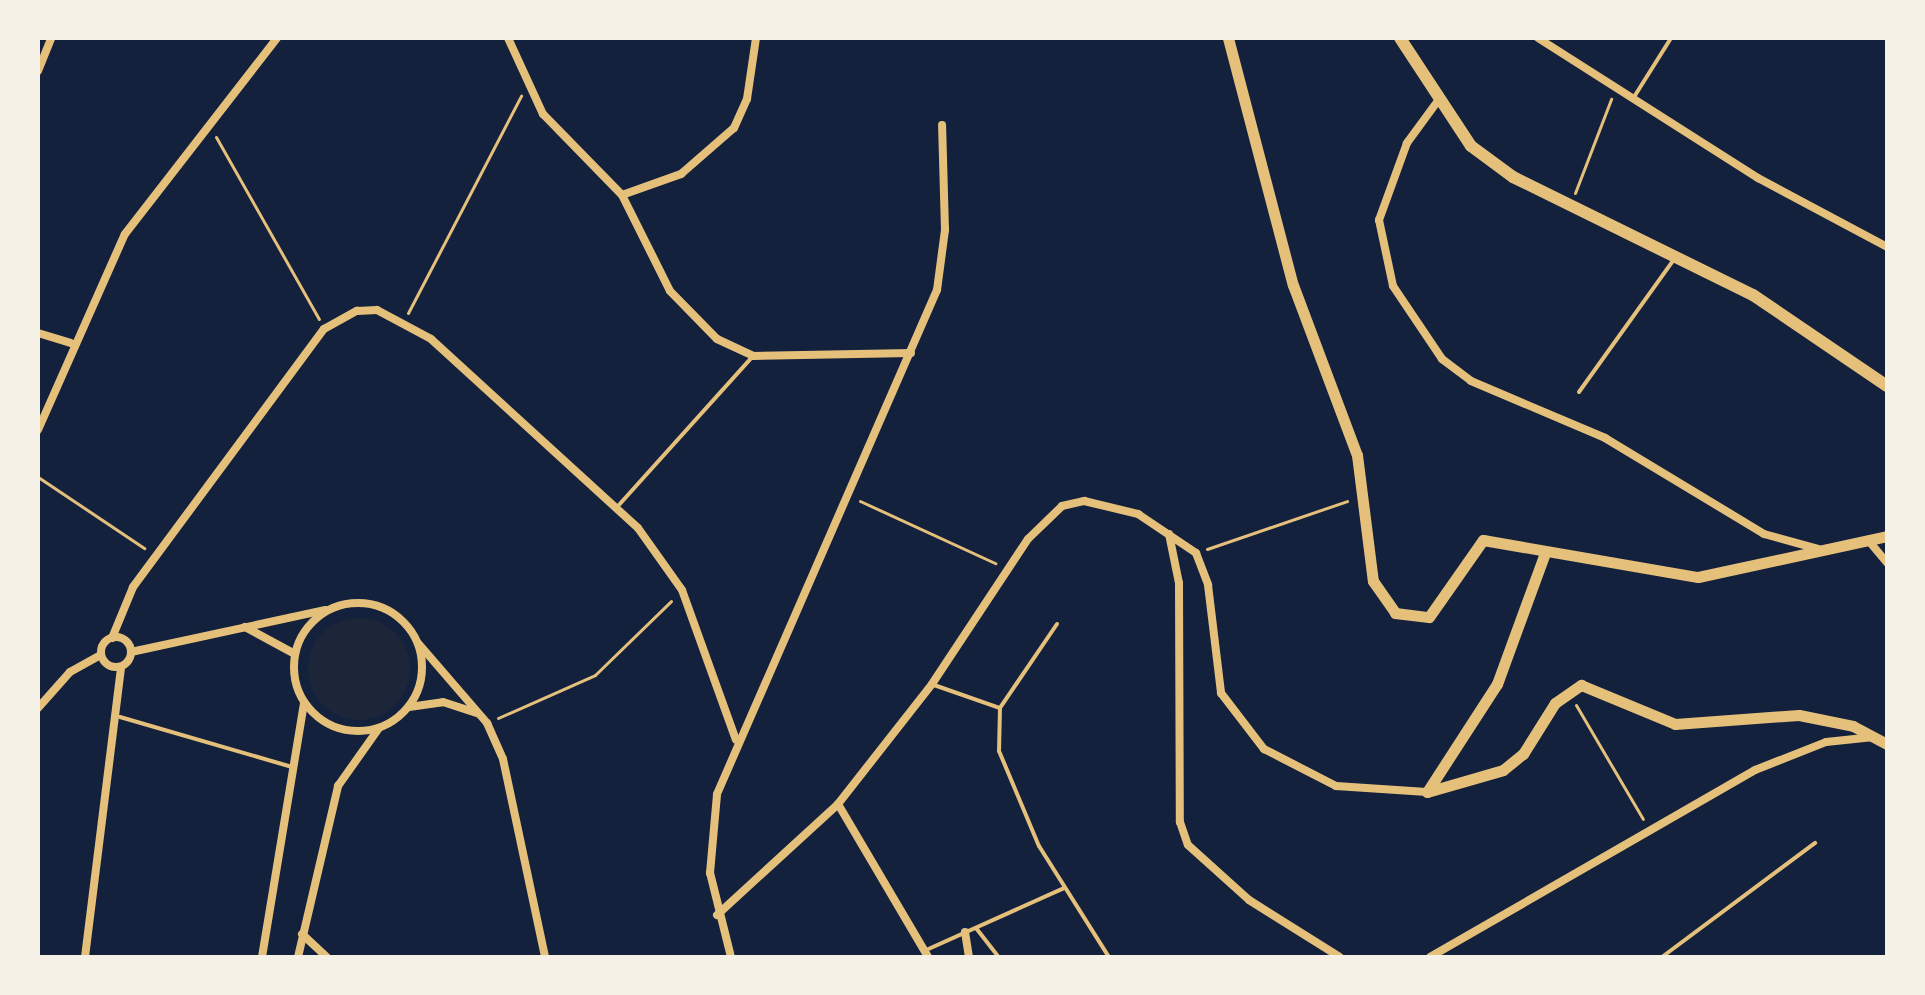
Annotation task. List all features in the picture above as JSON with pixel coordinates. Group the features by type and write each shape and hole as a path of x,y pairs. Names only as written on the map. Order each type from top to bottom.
{"main road":[{"path":"1400,38 1437,102 1471,146 1513,177 1678,254 1753,295 1887,386"}],"street":[{"path":"38,71 51,38"},
{"path":"38,430 71,343 125,234 208,122 277,38"},
{"path":"508,38 526,86 571,148 622,195 653,262 689,315 753,356 911,353"},
{"path":"622,195 681,174 734,128 747,99 756,38"},
{"path":"1228,38 1293,285 1357,455 1373,581 1381,601 1413,620 1444,604 1483,540 1698,577 1746,573 1822,550 1887,536"},
{"path":"1539,39 1614,91 1887,247"},
{"path":"1437,102 1407,143 1379,220 1393,286 1442,359 1471,381 1605,438 1764,534 1822,550"},
{"path":"731,957 717,915 708,841 736,740 850,496 911,353 941,260 942,125"},
{"path":"38,708 70,672 101,655 112,638 133,587 324,329 357,311 404,320 618,506 682,590 736,740"},
{"path":"38,333 71,343"},
{"path":"717,915 838,804 932,684 1007,569 1044,521 1073,503 1106,502 1169,534 1196,553 1208,585 1218,681 1238,723 1264,749 1336,786 1427,792 1503,770 1568,691 1595,688 1675,724 1799,715 1883,740"},
{"path":"1169,534 1179,583 1180,822 1188,845 1239,892 1340,957"},
{"path":"1868,540 1887,563"},
{"path":"1427,792 1497,684 1545,553"},
{"path":"85,957 98,831 120,717 121,667 131,652 330,609 381,607 418,642 487,723 518,807 545,957"},
{"path":"262,957 297,768 304,702 295,654 314,620 330,609"},
{"path":"245,627 295,654"},
{"path":"112,638 124,640 131,652"},
{"path":"298,957 338,786 379,728 409,707 420,687 418,642"},
{"path":"101,655 121,667"},
{"path":"304,702 338,728 379,728"},
{"path":"409,707 443,702 481,715"},
{"path":"1430,957 1785,755 1883,740"},
{"path":"838,804 926,954"},
{"path":"965,932 969,957"},
{"path":"302,934 327,957"}],"lane":[{"path":"1632,101 1671,38"},
{"path":"1579,392 1678,254"},
{"path":"618,506 753,356"},
{"path":"1057,624 1000,708 999,751 1064,888 1109,957"},
{"path":"932,684 1000,708"},
{"path":"120,717 297,768"},
{"path":"1662,957 1815,843"},
{"path":"926,954 965,932 1064,888"},
{"path":"975,928 999,957"}],"path":[{"path":"404,320 526,86"},
{"path":"1575,193 1614,91"},
{"path":"208,122 324,329"},
{"path":"38,477 157,557"},
{"path":"1196,553 1364,495"},
{"path":"850,496 1007,569"},
{"path":"487,723 595,675 682,590"},
{"path":"1568,691 1650,832"}],"shaded area":[{"path":"359,618 378,622 395,633 406,650 410,669 406,688 395,705 378,716 359,720 340,716 323,705 312,688 308,669 312,650 323,633 340,622"}]}
